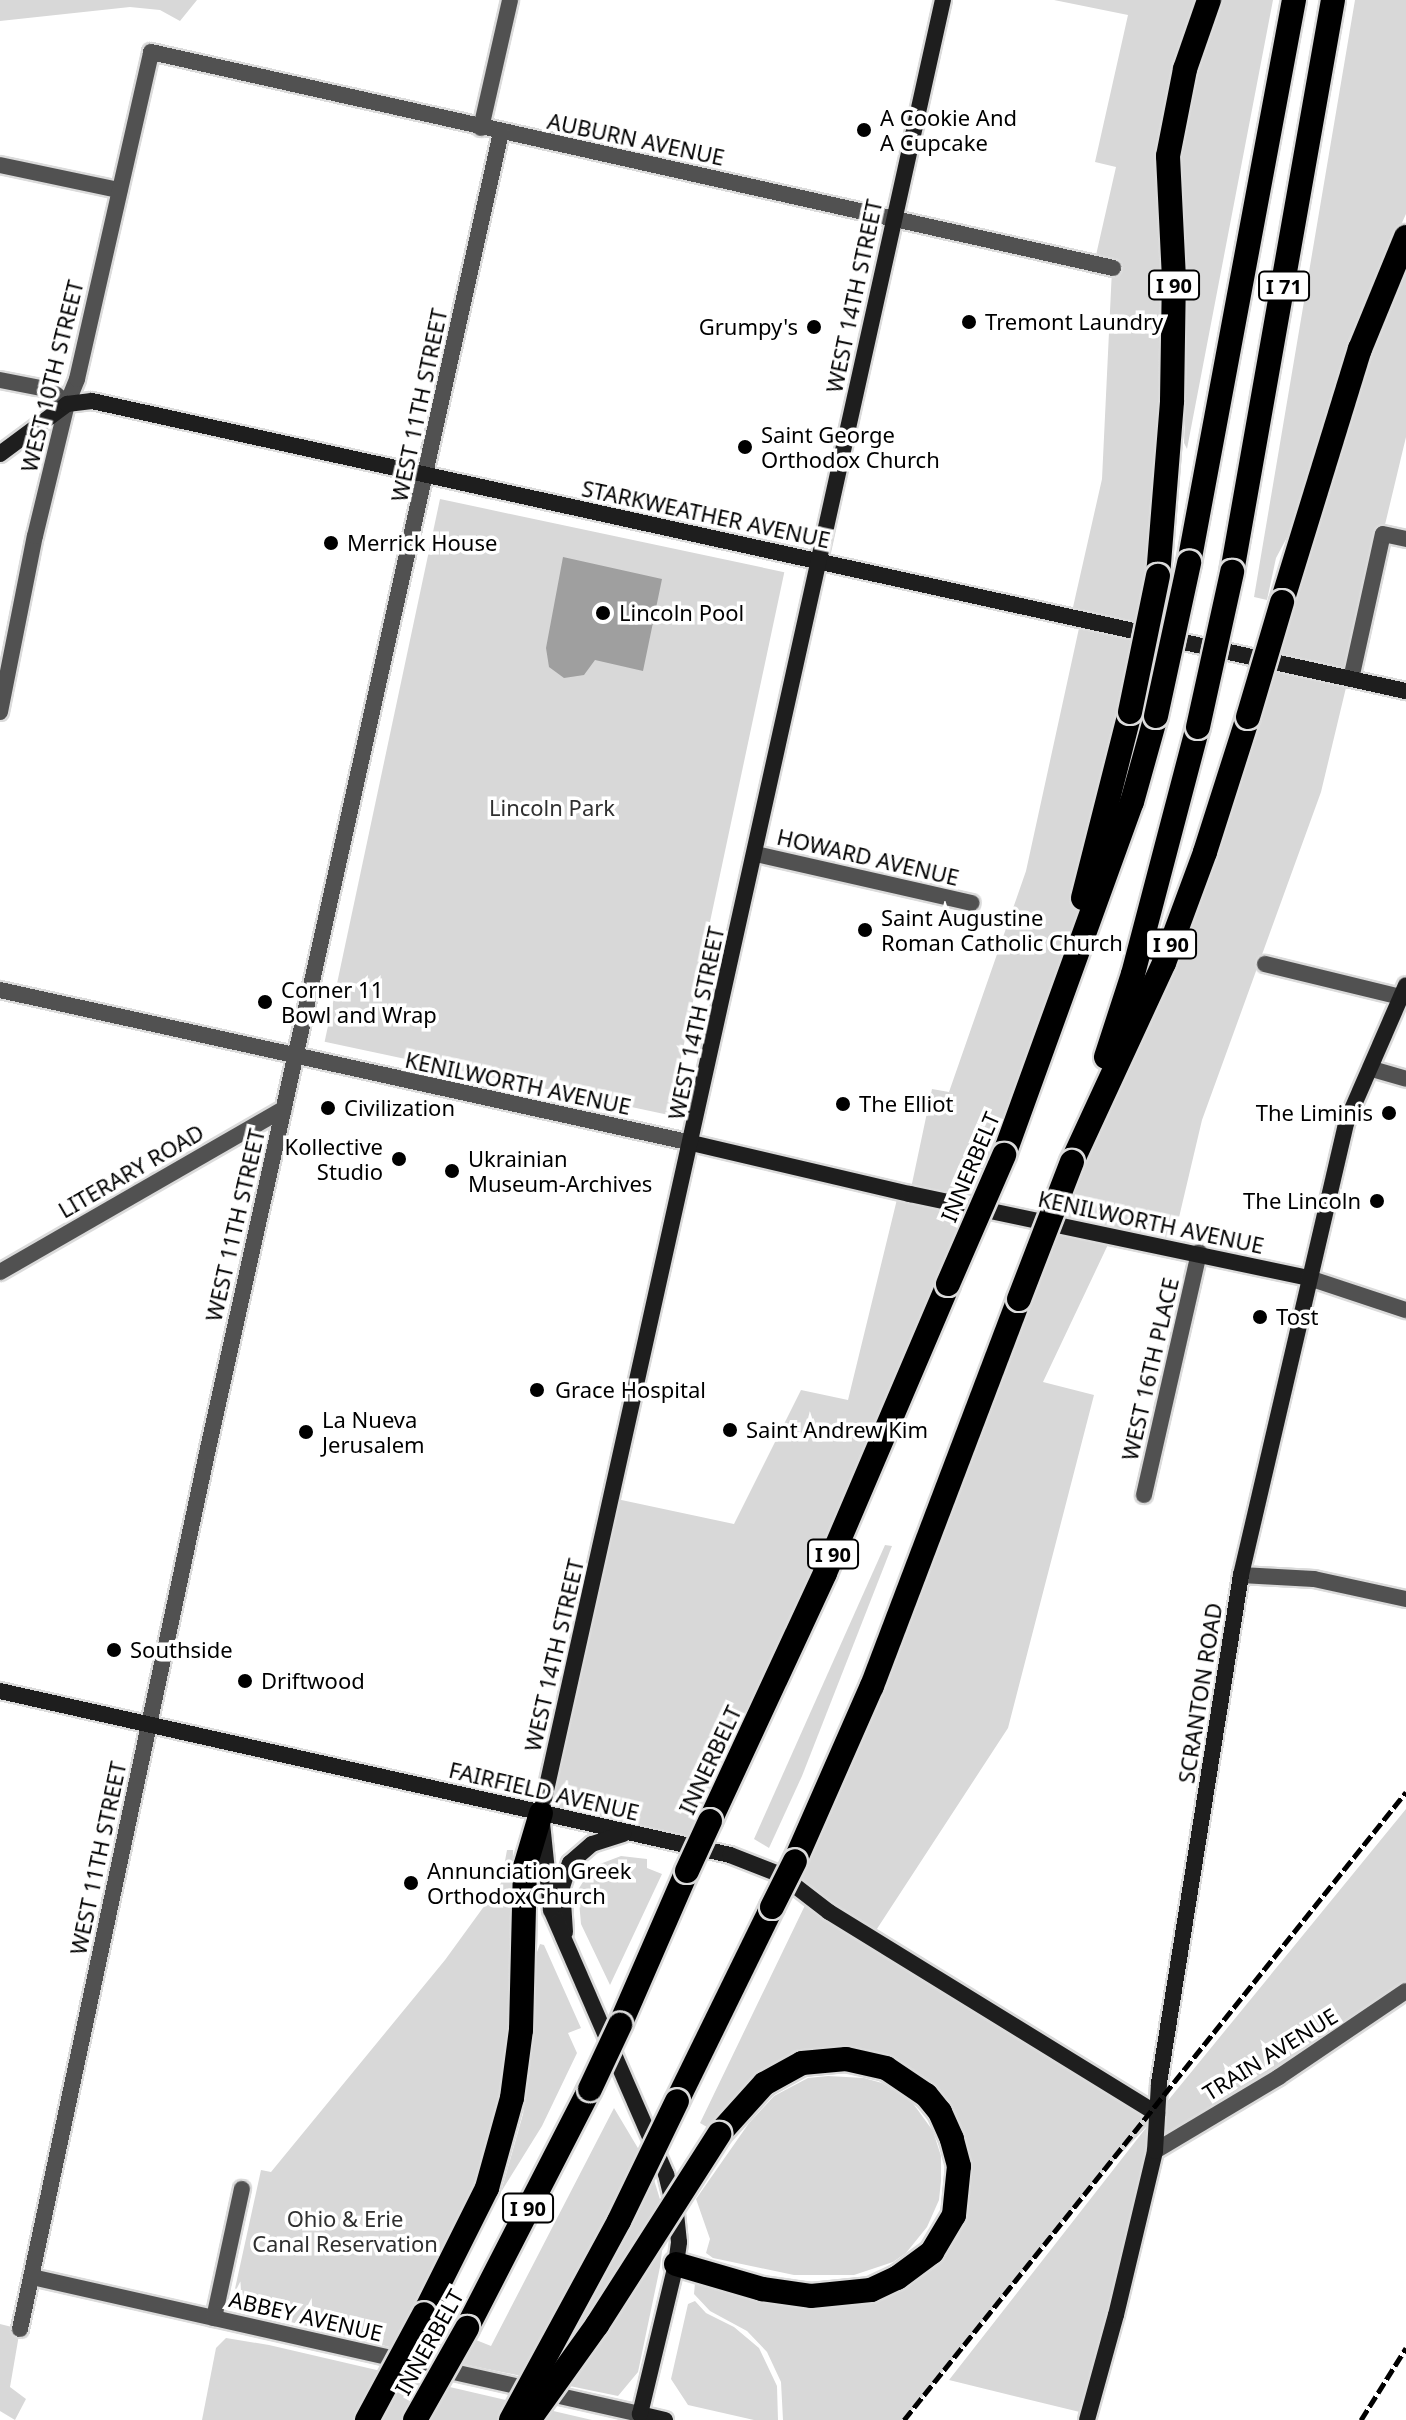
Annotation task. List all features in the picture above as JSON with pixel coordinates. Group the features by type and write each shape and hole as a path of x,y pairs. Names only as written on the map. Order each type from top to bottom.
{"highway":[{"name":"I 90","path":"1023,1109 1130,712 1158,576 1171,412 1174,279 1168,156 1185,69 1209,0"},
{"name":"I 71","path":"1023,1109 1132,802 1156,716 1189,563 1294,0"},
{"name":"I 71","path":"1072,1162 1133,974 1198,727 1232,572 1333,0"},
{"name":"I 90","path":"1072,1162 1164,963 1205,852 1360,349 1406,237"},
{"name":"INNERBELT","path":"415,2420 467,2328 620,2025 687,1871 825,1573 1023,1109"},
{"path":"511,2420 619,2221 795,1861 872,1686 1072,1162"},
{"path":"367,2420 487,2188 512,2098 521,2030 525,1867 541,1813"},
{"path":"529,2420 597,2325 719,2134 764,2084 802,2063 846,2059 886,2068 926,2095 940,2112 959,2166 954,2215 945,2234 924,2259 897,2278 871,2290 811,2296 762,2289 676,2264"}],"street":[{"path":"481,128 510,0"},
{"name":"WEST 14TH STREET","path":"640,2414 676,2264 678,2229 666,2174 551,1910 541,1813 943,0"},
{"name":"AUBURN AVENUE","path":"151,52 1113,268"},
{"name":"WEST 10TH STREET","path":"0,712 35,536 67,404 77,379 151,52"},
{"name":"WEST 11TH STREET","path":"20,2329 148,1725 501,132"},
{"path":"0,165 119,190"},
{"name":"STARKWEATHER AVENUE","path":"0,380 51,390 67,404 104,403 1406,691"},
{"path":"0,454 67,404"},
{"path":"1351,679 1383,534 1406,539"},
{"name":"HOWARD AVENUE","path":"756,854 972,903"},
{"path":"1265,964 1403,991"},
{"name":"KENILWORTH AVENUE","path":"0,990 910,1194 1199,1252 1309,1278"},
{"name":"SCRANTON ROAD","path":"1087,2420 1155,2151 1160,2075 1241,1575 1346,1123 1372,1069 1403,991"},
{"path":"1372,1069 1406,1079"},
{"name":"LITERARY ROAD","path":"0,1272 284,1109"},
{"name":"WEST 16TH PLACE","path":"1144,1495 1199,1252"},
{"path":"1309,1278 1406,1310"},
{"path":"1241,1575 1314,1579 1406,1599"},
{"name":"FAIRFIELD AVENUE","path":"0,1691 730,1855 781,1875 829,1912 1157,2114"},
{"path":"582,1987 563,1919 566,1873 577,1855 592,1844 629,1832"},
{"name":"TRAIN AVENUE","path":"1155,2151 1279,2077 1406,1991"},
{"path":"214,2318 242,2189"},
{"name":"ABBEY AVENUE","path":"32,2277 665,2420"}],"green space":[{"path":"0,0 197,0 180,21 160,10 130,7 0,21"},
{"path":"1054,0 1209,0 1168,156 1164,527 1104,818 1065,963 1023,1109 698,1848 542,1813 612,1498 734,1524 801,1390 848,1400 899,1191 910,1193 932,1089 949,1092 1026,871 1081,619 1071,616 1102,479 1112,269 1094,264 1116,167 1095,162 1128,15"},
{"path":"1221,0 1273,0 1187,449 1184,443 1187,355 1181,139 1189,89"},
{"path":"1355,0 1406,0 1406,214 1357,321 1292,528 1276,558 1267,600 1254,597"},
{"path":"1406,237 1406,437 1321,792 1202,1120 1172,1247 1113,1234 1043,1382 1094,1395 1008,1728 871,1938 1157,2114 1406,1809 1406,1991 1155,2151 1088,2414 949,2380 1149,2124 1094,2182 904,2420 783,2420 781,2382 767,2352 747,2331 710,2311 694,2294 696,2272 762,2289 871,2290 932,2252 959,2166 908,2080 802,2063 719,2134 700,2123 809,1897 786,1879 1164,963"},
{"name":"Lincoln Park","path":"440,499 784,572 669,1115 325,1042"},
{"path":"885,1545 892,1546 802,1776 769,1848 754,1839"},
{"name":"Ohio & Erie Canal Reservation","path":"507,1850 513,1850 509,2031 502,2085 479,2173 415,2302 416,2316 491,2346 614,2108 651,2170 666,2219 660,2267 638,2372 618,2396 429,2357 231,2307 261,2170 271,2172 445,1960 501,1883"},
{"path":"621,1856 647,1859 647,1868 662,1874 610,1985 581,1924 578,1890 592,1867"},
{"path":"540,1944 544,1945 581,2028 568,2033 577,2053 542,2126 501,2192 523,2114 530,2070 534,1960"},
{"path":"808,2078 864,2078 882,2083 912,2102 933,2131 941,2156 941,2181 939,2200 927,2227 906,2253 893,2262 854,2275 794,2275 713,2258 706,2253 710,2239 696,2199 749,2123 774,2096"},
{"path":"695,2301 706,2313 734,2327 759,2348 777,2386 778,2420 754,2420 688,2405 671,2379 688,2304"},
{"path":"0,2324 20,2329 10,2387 26,2399 15,2420 0,2411"},
{"path":"226,2338 269,2345 592,2420 202,2420 216,2348"}],"shaded area":[{"name":"Lincoln Pool","path":"563,557 662,579 643,671 595,660 584,675 564,678 549,667 546,648"}],"railway":[{"path":"904,2420 1406,1792"},
{"path":"1361,2420 1406,2348"}],"place":[{"name":"A Cookie And A Cupcake","path":"864,130"},
{"name":"Tremont Laundry","path":"969,322"},
{"name":"Grumpy's","path":"814,327"},
{"name":"Saint George Orthodox Church","path":"745,447"},
{"name":"Merrick House","path":"331,543"},
{"name":"Lincoln Pool","path":"603,613"},
{"name":"Saint Augustine Roman Catholic Church","path":"865,930"},
{"name":"Corner 11 Bowl and Wrap","path":"265,1002"},
{"name":"The Elliot","path":"843,1104"},
{"name":"Civilization","path":"328,1108"},
{"name":"The Liminis","path":"1389,1113"},
{"name":"Kollective Studio","path":"399,1159"},
{"name":"Ukrainian Museum-Archives","path":"452,1171"},
{"name":"The Lincoln","path":"1377,1201"},
{"name":"Tost","path":"1260,1317"},
{"name":"Grace Hospital","path":"537,1390"},
{"name":"Saint Andrew Kim","path":"730,1430"},
{"name":"La Nueva Jerusalem","path":"306,1432"},
{"name":"Southside","path":"114,1650"},
{"name":"Driftwood","path":"245,1681"},
{"name":"Annunciation Greek Orthodox Church","path":"411,1883"}]}
